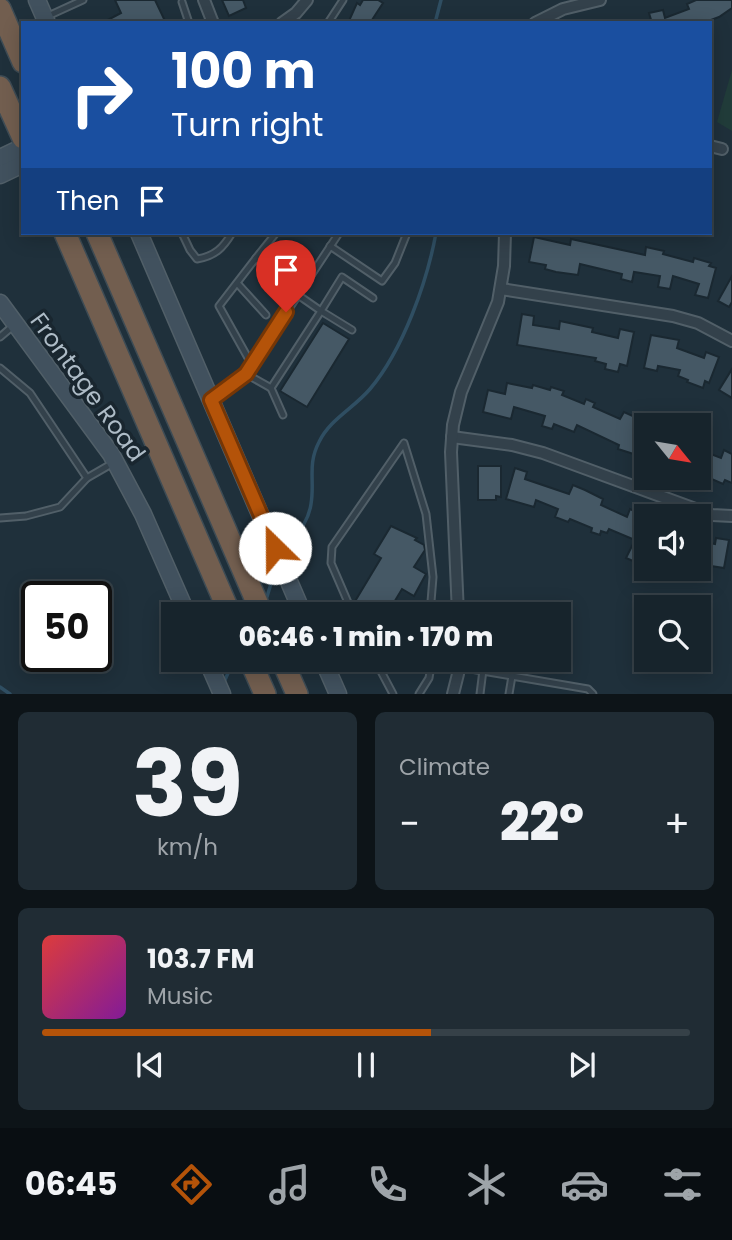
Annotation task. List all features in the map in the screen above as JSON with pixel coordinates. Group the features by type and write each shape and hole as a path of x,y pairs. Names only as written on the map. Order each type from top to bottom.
{"highway":[{"path":"0,9 21,57"},
{"path":"2,92 21,134"},
{"path":"66,235 225,602"},
{"path":"98,235 257,602"},
{"path":"255,672 265,694"},
{"path":"287,672 297,694"}],"main road":[{"path":"37,0 46,20"},
{"path":"0,158 21,148"},
{"path":"0,175 21,165"},
{"path":"140,235 298,602"},
{"name":"Frontage Road","path":"0,303 78,405 116,461 182,602"},
{"path":"212,672 222,694"},
{"path":"328,672 338,694"}],"street":[{"path":"204,0 212,21"},
{"path":"288,21 307,0"},
{"path":"539,21 563,9 600,0"},
{"path":"712,146 722,149"},
{"path":"458,602 452,438 461,392 491,322 500,289 505,235"},
{"path":"500,289 673,316 698,323 732,341"},
{"path":"452,438 512,445 543,453 712,515 732,516"},
{"path":"453,694 457,672"}],"lane":[{"path":"329,21 343,0"},
{"path":"46,20 80,1"},
{"path":"182,2 188,21"},
{"path":"183,235 197,259 209,257 223,248 231,235"},
{"path":"252,365 219,306 274,235"},
{"path":"211,400 246,374 338,235"},
{"path":"330,246 382,281 395,262 406,235"},
{"path":"256,258 298,295 352,330"},
{"path":"271,388 342,277 373,298"},
{"path":"237,283 266,315"},
{"path":"0,337 15,324"},
{"path":"0,368 30,394 87,478"},
{"path":"246,374 271,388 283,415"},
{"path":"349,602 331,563 332,547 404,443 426,514 433,577 431,602"},
{"path":"0,518 26,516 60,507 87,478 116,461"},
{"path":"381,672 393,694"},
{"path":"419,694 430,672"},
{"path":"480,694 483,672"},
{"path":"493,672 587,690 593,694"},
{"path":"509,694 512,676"}],"green space":[{"path":"732,70 732,131 717,122"}],"building":[{"path":"115,0 155,0 165,21 106,21 121,13"},
{"path":"222,0 243,0 246,8 229,16"},
{"path":"363,0 378,0 383,3 371,21 349,21 357,3 360,5"},
{"path":"696,0 732,0 732,8 708,21 651,21 649,13 663,10 665,18 689,9 687,4"},
{"path":"534,237 570,245 571,239 645,255 646,247 693,262 694,258 711,263 709,266 716,268 708,298 695,295 699,284 673,276 670,289 658,287 660,276 634,272 632,282 621,279 622,274 580,264 578,275 545,269 546,265 529,262"},
{"path":"732,276 732,302 729,307 718,301"},
{"path":"522,314 534,316 533,325 559,329 560,321 593,328 592,332 618,338 620,329 634,332 627,366 620,364 618,372 605,369 606,364 595,361 596,358 517,345"},
{"path":"323,323 349,339 307,407 280,391"},
{"path":"651,335 679,340 677,348 704,358 706,352 719,357 709,383 705,381 703,388 678,376 680,370 658,366 657,371 644,368"},
{"path":"732,369 732,398 719,390"},
{"path":"507,383 532,388 533,385 550,390 551,387 564,391 562,395 584,404 586,399 595,403 593,407 620,419 624,412 634,417 634,454 618,449 619,445 577,425 574,432 554,424 552,429 542,426 545,416 514,407 511,419 483,412 488,390 505,394"},
{"path":"724,450 732,454 732,483 725,480 723,484 711,479 711,454 721,458"},
{"path":"478,466 501,466 501,497 496,496 496,500 478,500"},
{"path":"515,468 527,472 525,479 569,494 573,485 603,499 601,505 627,517 630,509 634,511 634,540 609,529 607,533 601,531 600,535 591,532 592,528 570,519 568,522 555,517 558,509 536,500 534,507 506,499"},
{"path":"391,526 417,538 415,540 424,545 425,550 414,567 426,574 414,596 402,589 394,602 355,602 381,558 374,554"},
{"path":"716,538 729,540 724,568 711,566 711,543 715,544"},
{"path":"634,542 634,561 626,558"}],"waterway":[{"path":"436,21 441,0"},
{"path":"283,554 309,512 315,450 329,427 370,389 393,355 420,294 436,235"},
{"path":"266,600 277,564"},
{"path":"224,682 229,672"},
{"path":"0,687 10,694"}],"route":[{"path":"275,548 211,400 246,374 286,312"}]}
